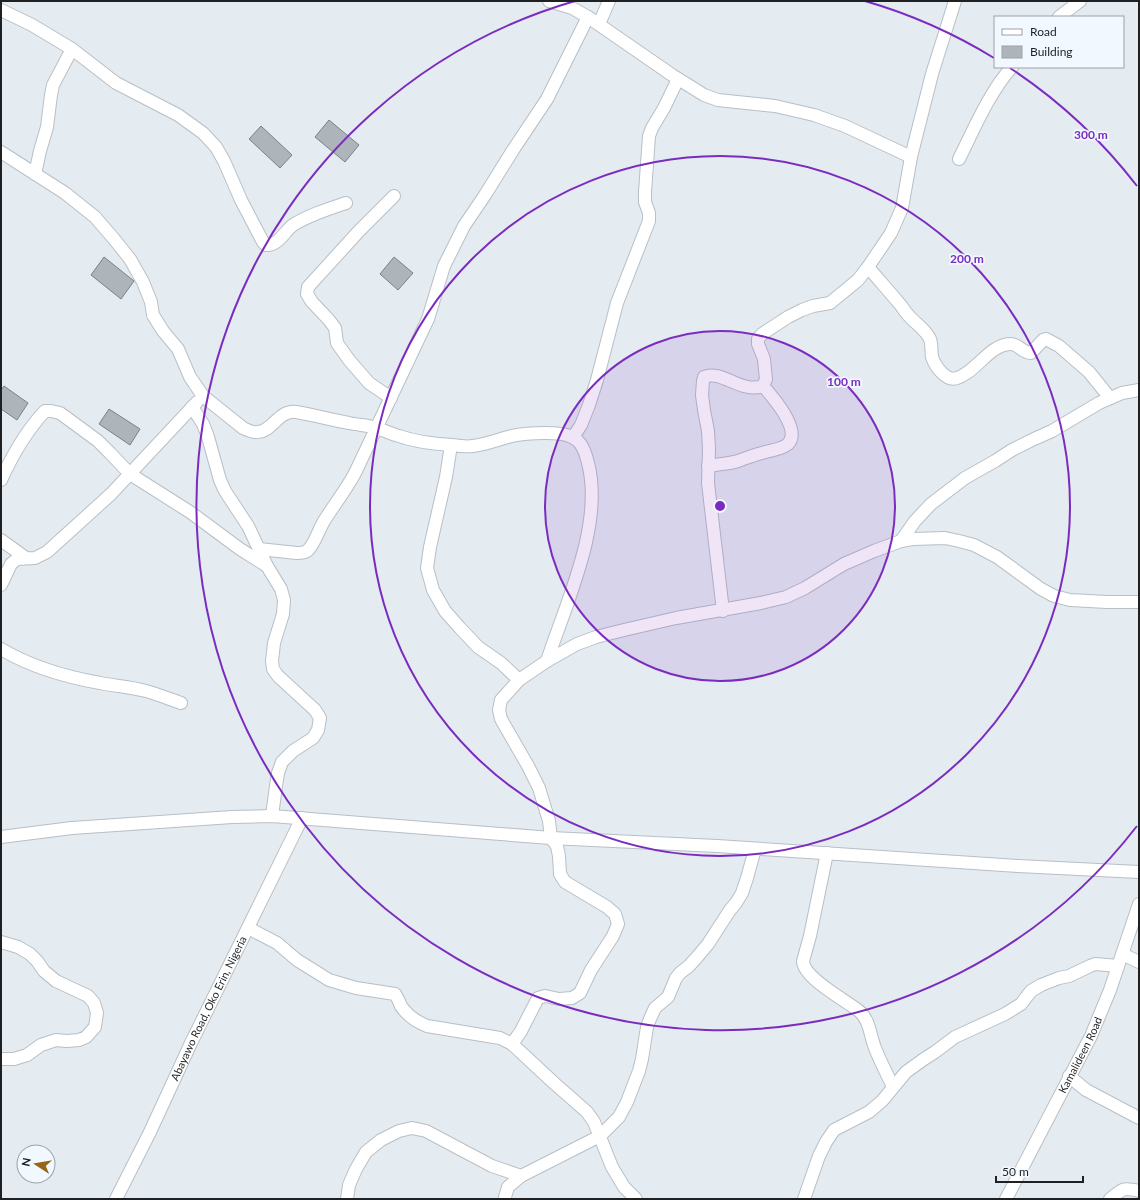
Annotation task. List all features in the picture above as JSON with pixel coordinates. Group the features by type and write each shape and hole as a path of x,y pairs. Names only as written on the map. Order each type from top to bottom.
{"street":[{"path":"549,1 572,8 588,17 678,79 704,95 718,100 775,106 814,115 845,126 910,157"},
{"path":"599,24 609,1"},
{"path":"763,386 766,379 764,359 758,344 758,339 762,334 788,317 802,310 813,306 830,303 858,280 891,233 902,208 910,157 932,74 955,1"},
{"path":"1060,16 1080,1"},
{"path":"1,10 32,24 72,49 116,83 178,115 209,138 224,161 248,215 262,242 266,245 274,244 300,221 346,203"},
{"path":"259,549 303,553 307,551 314,541 323,522 346,489 355,473 391,398 428,319 444,266 464,226 547,100 588,17"},
{"path":"35,174 47,128 53,85 72,49"},
{"path":"959,158 995,90 1011,68"},
{"path":"573,437 581,425 589,405 619,297 649,221 645,192 649,136 678,79"},
{"path":"1,152 65,193 95,217 130,259 144,282 151,302 153,315 178,349 190,377 203,396 243,428 258,432 268,428 279,417 286,413 294,412 376,428 400,437 430,443 472,446 493,442 510,436 543,432 562,434 573,437 580,442 590,471 592,505 587,536 577,575 547,661"},
{"path":"391,398 369,383 349,360 337,343 335,328 312,302 307,294 308,287 359,231 394,196"},
{"path":"868,267 923,329 931,344 932,358 945,376 950,379 956,379 969,372 990,352 1001,346 1012,344 1016,345 1026,353 1031,353 1043,340 1046,339 1059,346 1089,372 1110,398"},
{"path":"723,611 709,503 709,449 708,431 702,395 703,381 704,377 709,375 718,376 744,387 753,388 763,386"},
{"path":"708,466 737,461 760,453 782,448 789,443 792,434 781,407 763,386"},
{"path":"901,541 915,521 931,504 966,478 1012,450 1052,431 1093,406 1122,393 1139,390"},
{"path":"1,585 11,564 17,559 35,558 47,552 111,494 203,396"},
{"path":"192,407 203,424 220,480 225,491 248,526 267,566 281,589 284,600 283,614 274,644 272,669 315,710 320,718 318,730 313,738 293,751 282,762 278,774 272,816"},
{"path":"1,480 20,445 37,420 45,411 60,413 110,452 130,474 190,512 240,549 267,566"},
{"path":"451,445 446,477 430,547 428,568 433,590 445,611 478,647 501,663 519,680"},
{"path":"512,1044 521,1031 538,998 545,996 572,998 580,993 591,970 614,936 618,924 615,914 607,907 565,882 560,874 557,846 551,838 549,821 539,788 501,719 499,710 501,700 519,680 547,661 577,644 596,637 676,618 723,611 786,597 805,588 844,564 901,541 913,539 945,538 974,545 997,557 1041,589 1054,596 1070,600 1139,602"},
{"path":"1,540 26,558"},
{"path":"1,649 15,657 48,670 101,684 125,686 147,691 180,703"},
{"path":"1,837 72,828 232,817 272,816 551,838 1139,872"},
{"name":"Abayawo Road, Oko Erin, Nigeria","path":"116,1199 302,818"},
{"path":"505,1199 508,1187 521,1176 600,1136 619,1116 627,1102 639,1071 647,1027 656,1008 668,997 676,978 689,966 708,944 736,903 742,893 755,849"},
{"path":"827,853 810,936 802,961 803,965 806,971 820,983 860,1012 864,1017 874,1048 893,1088"},
{"name":"Kamalideen Road","path":"1006,1199 1091,1036 1110,990 1139,904"},
{"path":"248,928 277,943 308,967 329,980 356,988 395,994 401,1006 417,1022 427,1026 500,1038 512,1044 587,1112 594,1122 612,1167 624,1187 636,1199"},
{"path":"1,942 18,947 30,954 37,961 44,972 56,981 88,996 94,1002 97,1013 95,1027 86,1036 79,1040 56,1040 41,1045 27,1055 14,1059 1,1058"},
{"path":"1122,954 1139,962"},
{"path":"804,1199 819,1156 834,1130 869,1112 882,1101 906,1072 955,1037 1005,1014 1021,1004 1031,991 1042,985 1059,978 1069,976 1095,964 1118,966"},
{"path":"1069,1076 1086,1090 1139,1118"},
{"path":"347,1199 351,1180 366,1152 381,1140 399,1131 412,1128 426,1131 492,1166 521,1176"},
{"path":"1110,1199 1121,1190 1125,1189 1139,1191"}],"building":[{"path":"329,120 359,145 345,162 315,137"},
{"path":"261,126 292,155 280,168 249,139"},
{"path":"104,257 134,281 121,299 91,275"},
{"path":"394,257 413,273 398,290 380,274"},
{"path":"4,386 28,403 17,420 1,409 1,390"},
{"path":"109,409 140,429 130,445 99,424"}]}
